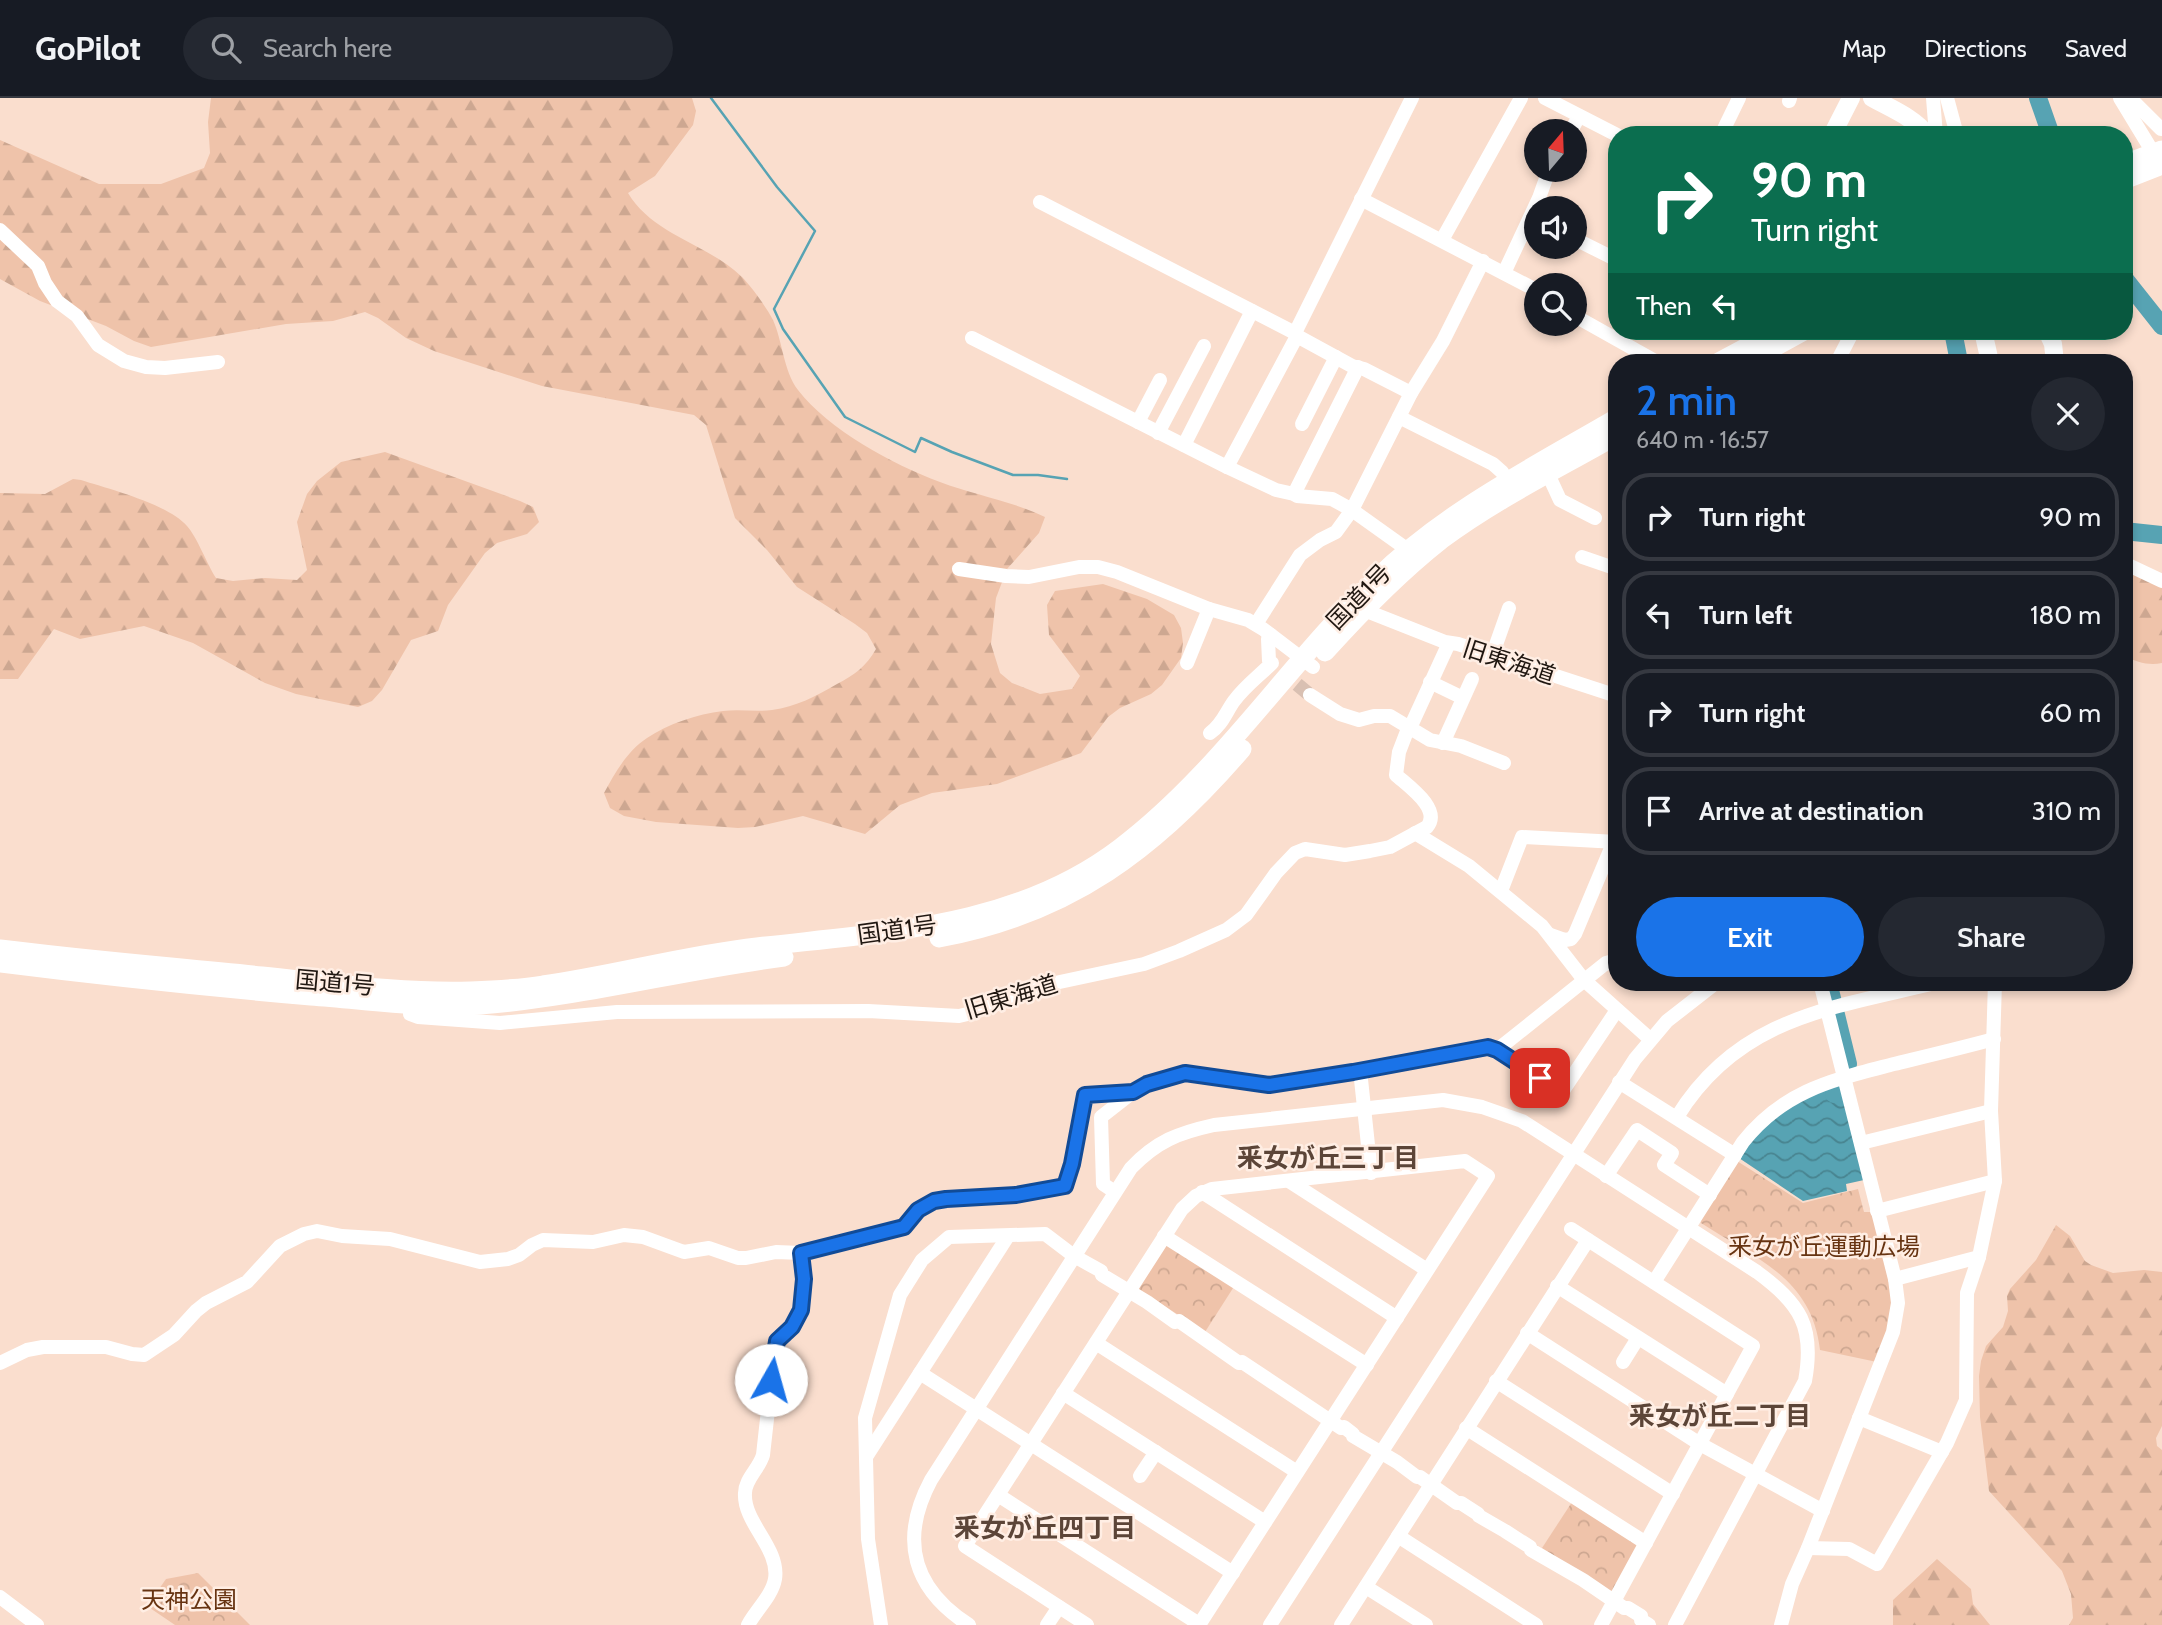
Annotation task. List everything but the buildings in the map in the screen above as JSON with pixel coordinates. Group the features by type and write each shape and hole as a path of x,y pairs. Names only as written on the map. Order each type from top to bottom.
{"highway":[{"path":"2133,174 2151,162"},
{"path":"1734,354 1760,340"},
{"path":"1761,354 1787,340"},
{"name":"国道1号","path":"7,957 478,1005 531,1000 715,966 930,940 987,928 1047,906 1071,894 1116,867 1144,846 1209,786 1308,663 1350,605 1413,554 1456,513 1507,480 1608,423"},
{"name":"国道1号","path":"1308,663 1364,610 1413,554 1608,440"}],"main road":[{"path":"1836,126 1850,98"},
{"path":"1872,98 1918,126"}],"street":[{"path":"1227,467 1296,335 1412,98"},
{"path":"1442,240 1521,98"},
{"path":"1545,98 1608,130"},
{"path":"1725,126 1739,98"},
{"path":"1933,98 1935,126"},
{"path":"1947,98 1955,126"},
{"path":"2120,98 2151,162"},
{"path":"2130,98 2161,129"},
{"path":"1504,272 1545,182"},
{"path":"1361,200 1524,283"},
{"path":"1040,202 1252,311 1352,366 1411,393"},
{"path":"0,230 38,266 57,301 77,316 99,345 124,361 146,367 165,368 218,362"},
{"path":"1587,245 1608,256"},
{"path":"1256,624 1300,555 1336,532 1352,510 1411,393 1443,341 1483,261"},
{"path":"1184,445 1252,311"},
{"path":"1587,321 1608,331"},
{"path":"972,338 1276,490 1297,496 1332,499 1352,510 1413,554"},
{"path":"1625,340 1645,354"},
{"path":"1158,433 1204,346"},
{"path":"1302,424 1336,357"},
{"path":"1294,494 1358,367"},
{"path":"1138,422 1160,380"},
{"path":"1399,416 1493,464 1507,480"},
{"path":"1548,474 1560,500 1595,518"},
{"path":"1582,557 1608,566"},
{"path":"960,569 1029,577 1079,567 1098,567 1256,624 1308,663"},
{"path":"2133,567 2162,581"},
{"path":"1492,656 1509,608"},
{"path":"1187,663 1209,609"},
{"path":"1364,610 1449,643"},
{"path":"1210,733 1217,729 1233,702 1248,685 1276,667 1269,660 1268,639 1271,635"},
{"name":"旧東海道","path":"410,997 410,1014 418,1017 500,1023 626,1012 868,1011 959,1016 1055,983 1144,964 1226,930 1246,915 1276,873 1295,853 1305,849 1345,855 1370,851 1390,847 1427,827 1432,814 1422,798 1396,775 1395,771 1399,752 1449,643 1608,693"},
{"path":"1443,743 1472,679"},
{"path":"1430,682 1463,698"},
{"path":"1310,695 1335,712 1355,719 1390,716 1430,740 1461,746 1504,763"},
{"path":"1415,833 1469,866 1501,891 1551,935 1584,980 1650,1039"},
{"path":"1501,891 1522,837 1608,841"},
{"path":"1551,935 1571,939 1575,934 1608,859"},
{"path":"1497,1050 1608,962"},
{"path":"1270,1625 1619,1082 1650,1039 1705,991"},
{"path":"1781,1625 1792,1584 1892,1332 1898,1303 1895,1279 1844,1077 1832,1008 1824,991"},
{"path":"1677,1117 1701,1084 1722,1063 1744,1046 1786,1022 1902,991"},
{"path":"1808,1548 1849,1549 1877,1564 1942,1452 1966,1400 1967,1293 1979,1257 1995,1181 1991,1111 1995,991"},
{"path":"1115,1192 1103,1184 1101,1117 1147,1084 1185,1073 1269,1085 1488,1047 1497,1050 1562,1092 1617,1010"},
{"path":"1654,1282 1752,1131 1783,1103 1815,1086 1844,1077 1994,1039"},
{"path":"1360,1070 1371,1173"},
{"path":"1619,1082 1735,1155"},
{"path":"0,1363 27,1350 43,1348 106,1347 144,1355 174,1335 206,1303 247,1282 287,1241 317,1231 342,1236 390,1239 480,1262 508,1259 543,1240 593,1242 624,1235 643,1237 684,1252 709,1248 738,1258 776,1252 801,1253 904,1227 918,1210 934,1201 1016,1195 1065,1186 1072,1164 1085,1095 1133,1092"},
{"path":"962,1623 941,1605 928,1588 916,1557 914,1532 918,1506 1131,1168 1162,1141 1191,1130 1214,1125 1433,1101 1461,1102 1522,1121 1780,1289 1794,1304 1807,1333 1809,1352 1805,1381 1675,1625"},
{"path":"1861,1143 1991,1111"},
{"path":"1606,1176 1637,1130 1672,1153 1664,1165 1710,1195"},
{"path":"998,1495 1199,1625 1488,1176 1465,1161 1212,1189 1202,1192 1182,1209 965,1546 1087,1625"},
{"path":"1289,1181 1427,1270"},
{"path":"1877,1211 1995,1181"},
{"path":"1202,1192 1397,1318"},
{"path":"1571,1229 1753,1346 1601,1625"},
{"path":"881,1625 870,1552 865,1418 900,1295 922,1260 949,1237 1045,1234 1074,1256 1101,1271 1102,1275 1341,1428 1344,1427 1353,1436 1405,1467 1416,1477 1641,1616 1641,1620 1649,1625"},
{"path":"866,1457 1008,1236"},
{"path":"1164,1236 1367,1365"},
{"path":"1341,1625 1588,1240"},
{"path":"748,1625 771,1591 775,1572 773,1561 746,1505 745,1489 760,1464 762,1455 775,1347 777,1341 797,1320 801,1310 804,1279 801,1253"},
{"path":"1895,1279 1979,1257"},
{"path":"1557,1286 1727,1394"},
{"path":"1527,1333 1700,1444 1823,1511"},
{"path":"1623,1362 1639,1338"},
{"path":"1096,1343 1297,1472"},
{"path":"920,1373 1233,1573"},
{"path":"1496,1381 1672,1494"},
{"path":"1063,1393 1265,1522"},
{"path":"1859,1418 1942,1452"},
{"path":"1466,1427 1646,1543"},
{"path":"1140,1476 1156,1452"},
{"path":"1398,1536 1536,1625"},
{"path":"1366,1587 1426,1625"},
{"path":"0,1597 37,1625"},
{"path":"1047,1625 1059,1607"}],"green space":[{"path":"211,98 692,98 696,111 693,125 655,176 628,193 639,207 666,229 713,256 746,281 773,320 786,365 798,390 811,405 844,432 882,456 921,475 1045,517 1039,533 1007,569 996,598 991,644 1000,673 1012,683 1040,694 1072,689 1080,676 1049,635 1047,605 1055,591 1103,584 1147,599 1174,615 1181,628 1181,658 1162,685 1151,694 1120,708 1108,717 1081,753 997,784 932,793 900,805 865,834 803,816 755,827 738,828 656,822 624,816 610,808 604,793 622,763 633,749 655,733 683,720 713,712 772,710 798,704 854,674 864,666 876,649 867,633 797,587 767,550 735,518 706,425 694,415 542,386 434,351 406,338 365,312 333,321 286,324 151,347 106,326 40,301 0,279 0,140 99,184 161,184 204,168 210,153 208,122"},
{"path":"385,452 520,501 533,507 539,522 527,534 497,543 485,553 448,605 438,631 411,640 382,690 372,701 358,707 296,694 265,683 193,643 144,626 80,639 54,629 18,679 0,679 0,493 45,494 73,479 81,480 137,498 178,518 191,531 216,578 233,581 265,578 297,580 307,570 297,522 307,494 317,481 341,462"},
{"path":"2133,572 2162,581 2162,663 2134,660"},
{"name":"釆女が丘運動広場","path":"1737,1161 1803,1203 1858,1189 1864,1212 1871,1212 1893,1297 1890,1326 1877,1362 1820,1350 1815,1325 1806,1305 1793,1287 1760,1260 1701,1223 1700,1219"},
{"path":"2056,1225 2070,1236 2085,1261 2091,1265 2113,1273 2144,1270 2162,1272 2162,1426 2156,1438 2157,1446 2162,1450 2162,1625 2069,1625 2073,1618 2071,1594 2062,1571 1989,1491 1980,1417 1981,1361 1986,1346 2003,1327 2010,1289 2036,1260"},
{"path":"1169,1244 1235,1285 1205,1332 1138,1289 1163,1245"},
{"path":"1572,1502 1636,1542 1638,1549 1616,1590 1610,1591 1542,1548"},
{"path":"1937,1559 1971,1589 1973,1604 1990,1625 1893,1625 1893,1600"},
{"name":"天神公園","path":"198,1573 250,1625 175,1625 147,1606 166,1579"}],"water":[{"path":"1833,1086 1836,1091 1843,1092 1864,1180 1846,1184 1847,1191 1803,1201 1739,1158 1756,1134 1785,1108"}],"waterway":[{"path":"711,98 777,187 815,231 774,309 783,329 845,417 915,452 921,438 1013,475 1067,479"},
{"path":"2038,98 2048,126"},
{"path":"2133,289 2162,326"},
{"path":"1955,340 1957,354"},
{"path":"2133,532 2162,535"},
{"path":"1830,991 1847,1067"},
{"path":"1834,1094 1837,1087"}],"tunnel":[{"path":"1281,671 1310,695"}],"district":[{"name":"釆女が丘三丁目","path":"1328,1158"},
{"name":"釆女が丘二丁目","path":"1720,1416"},
{"name":"釆女が丘四丁目","path":"1045,1528"}],"route":[{"path":"771,1380 777,1341 792,1327 801,1310 804,1291 801,1253 904,1227 918,1210 934,1201 1016,1195 1065,1186 1072,1164 1085,1095 1133,1092 1147,1084 1185,1073 1269,1085 1488,1047 1540,1078"}]}
